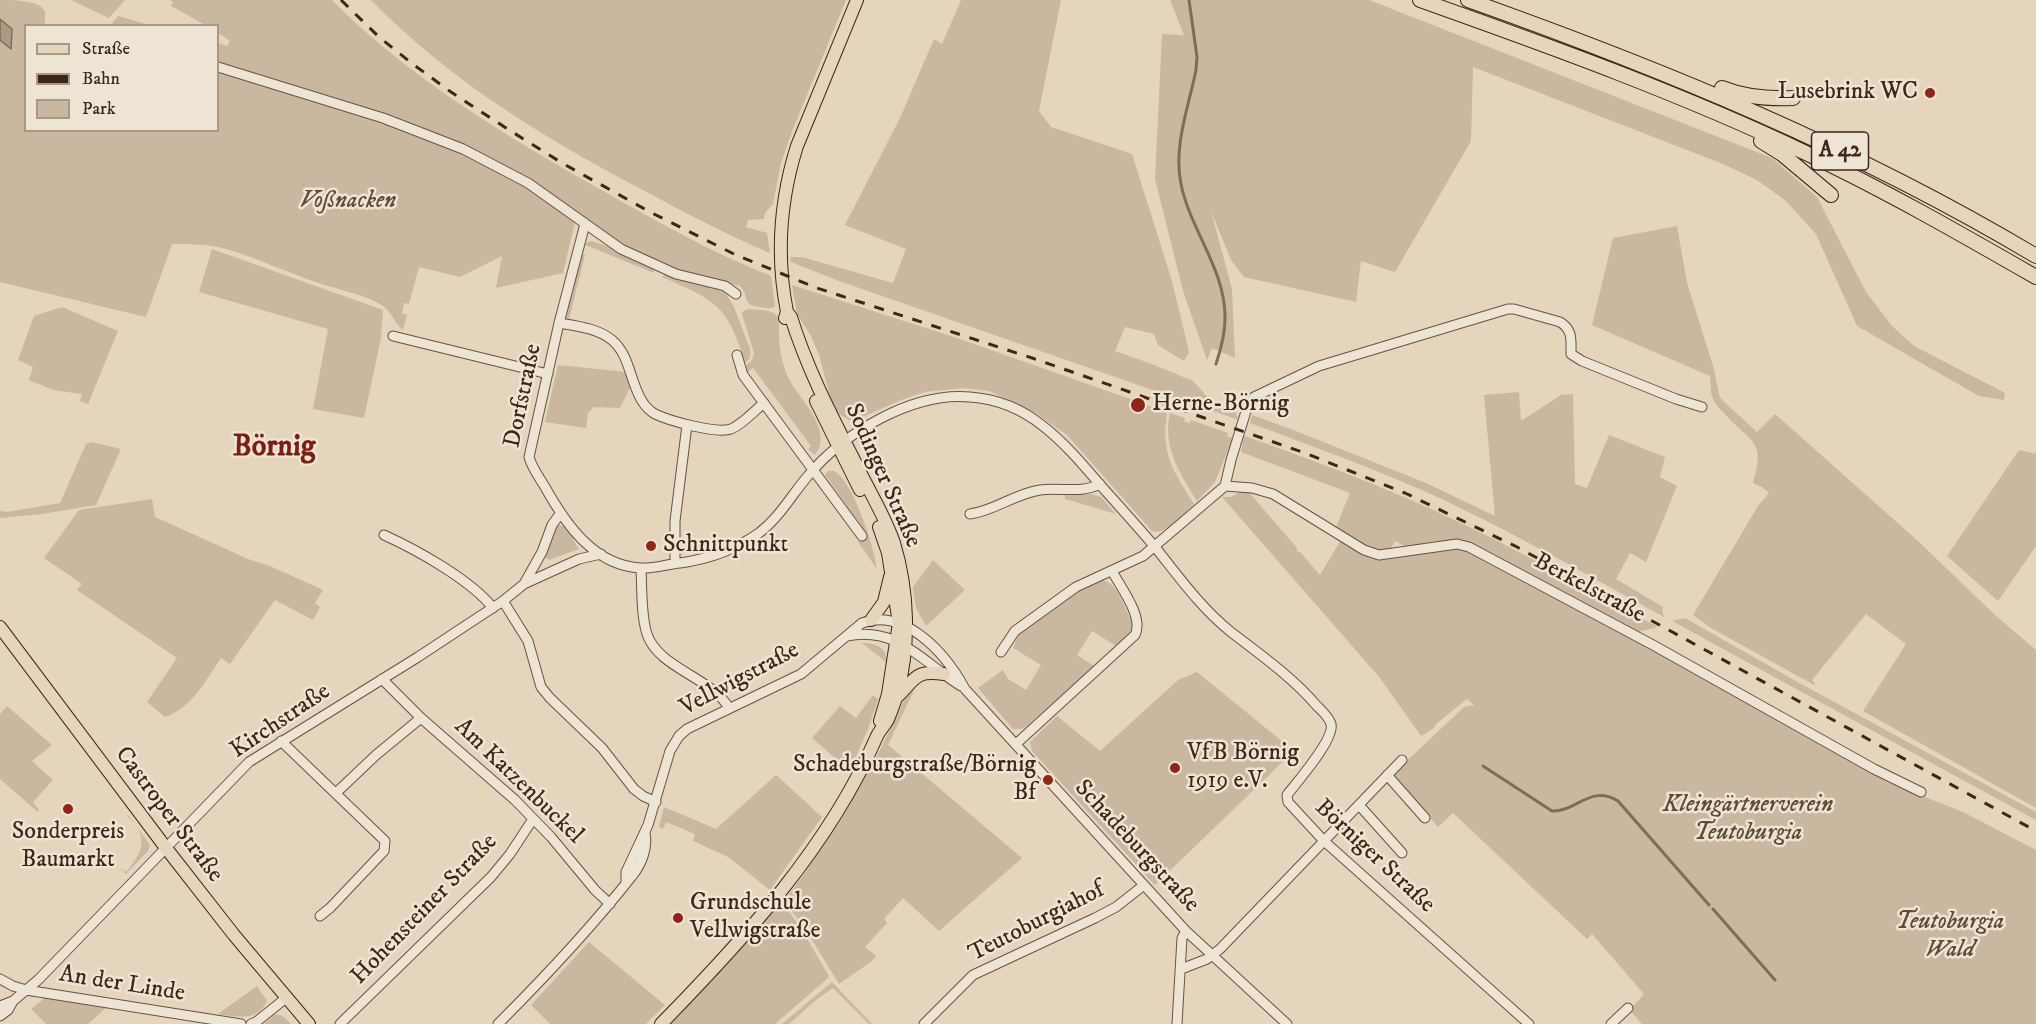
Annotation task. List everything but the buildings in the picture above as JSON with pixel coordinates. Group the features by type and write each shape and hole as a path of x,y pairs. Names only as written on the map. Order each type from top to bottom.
{"highway":[{"name":"A 42","path":"1420,0 1616,71 1809,154 1887,193 2036,277"},
{"name":"A 42","path":"1468,0 1636,62 1813,137 1951,208 2036,256"},
{"path":"1636,62 1670,67 1732,92 1770,99 1793,98"},
{"path":"1708,109 1733,129 1767,144 1782,154 1831,195"}],"main road":[{"name":"Sodinger Straße","path":"661,1024 723,961 780,893 844,800 863,767 879,731 887,720 896,697 902,624 902,580 894,542 806,379 785,318 787,312 780,256 783,205 790,166 857,0"},
{"name":"Sodinger Straße","path":"841,445 883,537 902,624"},
{"path":"871,620 884,602 888,581 892,574"},
{"name":"Castroper Straße","path":"0,627 166,848 309,1024"},
{"name":"Sodinger Straße","path":"879,731 880,717 901,643"},
{"path":"896,697 909,682 918,676 931,673 944,674"}],"street":[{"path":"219,67 383,118 436,138 498,166 528,183 621,249 676,274 724,286 736,294"},
{"name":"Dorfstraße","path":"585,224 529,457 560,514 573,531 601,554 618,563 641,568 720,554 755,536 776,518 813,470 841,445"},
{"path":"1001,652 1015,631 1076,587 1143,556 1225,486 1247,408 1254,397 1319,366 1514,309 1560,322 1570,333 1571,354 1582,361 1676,399 1702,407"},
{"name":"Dorfstraße","path":"560,322 594,330 610,339 623,354 640,398 649,410 656,414 687,425 718,430 732,429 764,403"},
{"path":"393,336 548,374"},
{"path":"737,355 743,375 862,536"},
{"path":"841,445 860,430 909,406 930,399 972,397 995,401 1022,411 1059,439 1155,547"},
{"path":"675,563 675,521 687,425"},
{"path":"970,514 984,512 1001,502 1042,489 1084,490 1100,484"},
{"name":"Berkelstraße","path":"1225,486 1252,488 1273,494 1364,550 1378,555 1457,544 1469,547 1653,645 1874,769 1921,792"},
{"name":"Kirchstraße","path":"524,584 542,552 552,525 560,514"},
{"path":"384,535 461,578 493,608"},
{"name":"Börniger Straße","path":"1155,547 1179,579 1212,616 1291,679 1329,719 1332,731 1287,795 1288,802 1324,841 1529,1024"},
{"name":"Kirchstraße","path":"0,1016 9,1010 14,1001 237,773 281,741 493,608 524,584 579,559 601,554"},
{"path":"641,568 645,627 651,643 667,658 717,693 729,708"},
{"path":"1016,744 1135,635 1138,619 1112,571"},
{"path":"503,601 528,640 541,687 602,748 634,789 656,802"},
{"path":"871,620 902,624"},
{"name":"Vellwigstraße","path":"498,1024 610,904 633,876 646,849 645,833 670,752 679,736 687,729 801,674 853,629 871,620"},
{"name":"Schadeburgstraße","path":"902,624 931,645 965,688 1186,931 1287,1024"},
{"path":"847,636 863,633 874,634 901,643"},
{"name":"Schadeburgstraße","path":"901,643 965,688"},
{"name":"Am Katzenbuckel","path":"382,679 421,718 515,800 552,837 595,890 610,904"},
{"name":"Am Katzenbuckel","path":"336,793 376,755 421,718"},
{"path":"281,741 382,836 386,846 357,880 320,916"},
{"path":"1181,969 1220,949 1402,760"},
{"path":"1387,775 1425,818"},
{"path":"1359,805 1402,853"},
{"name":"Hohensteiner Straße","path":"340,1024 491,877 510,854 533,819"},
{"name":"Teutoburgiahof","path":"924,1024 973,975 1116,907 1144,885"},
{"path":"1177,1024 1182,938 1186,931"},
{"name":"An der Linde","path":"0,979 26,990 40,990 241,1024"},
{"path":"251,1024 286,998"},
{"name":"Kirchstraße","path":"0,1006 14,1001"},
{"path":"1611,1024 1628,1008"}],"green space":[{"name":"Voßnacken","path":"0,0 32,3 42,7 45,11 45,24 24,24 24,132 219,132 219,72 410,131 468,155 505,177 516,179 575,222 563,273 496,288 502,256 460,277 419,267 409,304 404,303 402,313 407,315 403,330 386,308 368,298 318,283 243,254 207,245 172,244 146,317 0,282"},
{"path":"71,0 125,0 109,18"},
{"path":"170,0 332,0 361,28 424,79 492,125 660,223 771,276 775,307 753,306 748,302 740,286 679,271 628,249 467,149 219,64 219,43 227,46 230,41 219,34 219,24 203,24 171,6 173,2"},
{"path":"371,0 846,0 793,129 781,163 773,204 765,213 764,219 748,220 746,227 767,233 770,253 671,205 532,127 464,81 432,56"},
{"path":"961,0 1061,0 1039,111 1051,127 1132,154 1172,281 1189,352 1184,361 1158,345 1154,334 1125,327 1115,351 1193,381 1211,401 1234,409 1239,420 839,281 791,262 790,257 802,257 893,283 906,249 845,225 900,118 934,39 942,44"},
{"path":"1170,0 1369,0 1772,158 1817,197 1866,292 1892,326 1914,346 2005,393 2004,400 1979,396 1857,326 1816,234 1786,201 1757,180 1723,164 1473,67 1471,141 1395,272 1361,261 1356,302 1244,277 1231,260 1211,211 1232,289 1235,358 1212,348 1207,360 1183,291 1155,179 1162,34 1184,35"},
{"path":"118,16 146,24 112,24"},
{"path":"1677,226 1687,283 1722,400 1757,432 1775,414 2036,650 2036,808 1863,711 1906,644 1866,614 1812,680 1814,685 1711,628 1693,615 1758,506 1769,493 1753,483 1757,469 1757,449 1748,436 1715,403 1711,393 1710,376 1592,325 1613,238"},
{"path":"591,241 654,269 654,273 583,244"},
{"path":"212,249 383,310 381,338 364,418 313,409 328,329 199,292"},
{"path":"580,254 585,255 569,319 581,323 566,321 565,318"},
{"path":"665,274 725,292 734,307 750,349 747,362 745,363 732,328 717,307 695,292 662,277"},
{"path":"792,285 960,339 1167,412 1166,439 1170,461 1194,504 1169,527 1158,532 1152,531 1067,435 1036,413 989,391 964,388 925,392 856,420 849,420 839,414 830,396 819,355 811,336 797,314"},
{"path":"62,307 118,331 88,404 80,401 82,394 53,390 29,380 33,367 18,360 34,316"},
{"path":"748,309 769,311 778,318 780,351 785,369 790,381 814,416 821,436 820,446 815,455 808,449 811,446 753,368 747,373 746,366 752,360 754,353 742,314"},
{"path":"558,365 627,372 632,384 620,408 594,407 588,413 586,428 545,422"},
{"path":"1519,392 1521,421 1561,395 1573,394 1575,484 1587,488 1609,435 1665,457 1660,477 1677,486 1646,562 1630,553 1616,579 1663,607 1664,617 1531,544 1450,503 1326,451 1250,423 1252,415 1296,431 1426,483 1495,516 1484,395"},
{"path":"1170,413 1185,418 1184,421 1190,423 1191,420 1228,433 1227,436 1233,438 1215,482 1197,501 1174,459 1168,437"},
{"path":"1244,436 1338,470 1460,522 1658,627 1638,632 1469,544 1409,548 1395,541 1390,550 1374,550 1335,530 1350,493 1241,452"},
{"path":"91,442 121,449 96,505 0,518 0,511 7,512 60,503 86,444"},
{"path":"2019,450 2036,454 2036,546 1998,601 1947,556"},
{"path":"828,471 834,471 841,477 855,500 872,546 877,569 858,542 867,534 825,475"},
{"path":"1247,490 1297,548 1296,550 1320,575 1341,540 1363,553 1455,547 1468,550 1797,728 1887,782 1963,812 2036,850 2036,1024 1642,1024 1630,1010 1644,994 1592,934 1587,939 1453,813 1438,827 1392,775 1464,707 1474,705 1467,699 1434,728 1421,736 1380,678 1222,497 1231,497"},
{"path":"1092,494 1101,497 1116,514 1065,499 1065,495"},
{"path":"152,499 155,517 323,590 315,603 320,607 313,620 275,600 230,664 221,658 191,700 175,713 165,717 147,702 177,658 77,590 82,584 44,558 79,510"},
{"path":"558,525 564,526 574,538 579,549 549,560 544,557"},
{"path":"933,560 965,590 926,626 916,608 913,587"},
{"path":"1102,580 1112,585 1120,596 1131,620 1130,632 1116,646 1092,631 1077,655 1094,666 1026,727 1013,729 978,688 1003,670 1008,679 1026,690 1041,665 1013,648 1020,632 1073,594"},
{"path":"1685,618 2036,812 2036,820 1672,621"},
{"path":"862,643 883,649 886,662"},
{"path":"1197,672 1294,751 1155,885 1032,751 1030,742 1057,716 1100,751 1178,680"},
{"path":"912,684 915,688 888,745 1022,858 939,931 903,898 884,919 887,923 865,947 876,956 839,984 804,927 785,903 876,758"},
{"path":"873,695 878,699 850,771 812,738 840,706 856,718"},
{"path":"7,706 52,745 32,761 53,780 33,802 38,812 0,779 0,714"},
{"path":"776,775 822,817 770,890 728,857 693,841 695,834 666,822 663,829 659,827 664,807 716,829"},
{"path":"139,830 150,845 148,851 126,874 120,868 126,872 142,844"},
{"path":"777,906 781,908 784,906 797,922 829,976 827,979 775,1024 668,1024 728,963"},
{"path":"589,942 665,1005 646,1024 550,1024 531,1005"},
{"path":"832,982 872,1024 869,1024 833,988 789,1024 782,1024"},
{"path":"257,986 267,1001 258,1012 246,1017 218,1014"},
{"path":"46,997 107,1007 88,1024 46,1024 31,1009"},
{"path":"274,1015 285,1018 291,1024 264,1024"}],"shaded area":[{"path":"0,19 12,29 11,49 0,40"}],"waterway":[{"path":"1189,0 1197,57 1180,141 1179,170 1186,201 1214,267 1224,301 1224,331 1216,364"},
{"path":"1483,766 1552,811 1561,810 1592,797 1608,797 1618,801 1709,905"},
{"path":"1713,909 1775,980"}],"railway":[{"path":"341,0 379,37 414,65 506,128 562,163 650,212 736,255 817,288 1032,358 1305,453 1405,493 1517,547 2036,831"}],"place":[{"name":"Lusebrink WC","path":"1930,93"},
{"name":"Herne-Börnig","path":"1138,405"},
{"name":"Schnittpunkt","path":"651,546"},
{"name":"VfB Börnig 1919 e.V.","path":"1175,768"},
{"name":"Schadeburgstraße/Börnig Bf","path":"1048,780"},
{"name":"Sonderpreis Baumarkt","path":"68,809"},
{"name":"Grundschule Vellwigstraße","path":"678,918"}],"district":[{"name":"Börnig","path":"274,449"}],"park label":[{"name":"Kleingärtnerverein Teutoburgia","path":"1748,820"},
{"name":"Teutoburgia Wald","path":"1950,937"}]}
